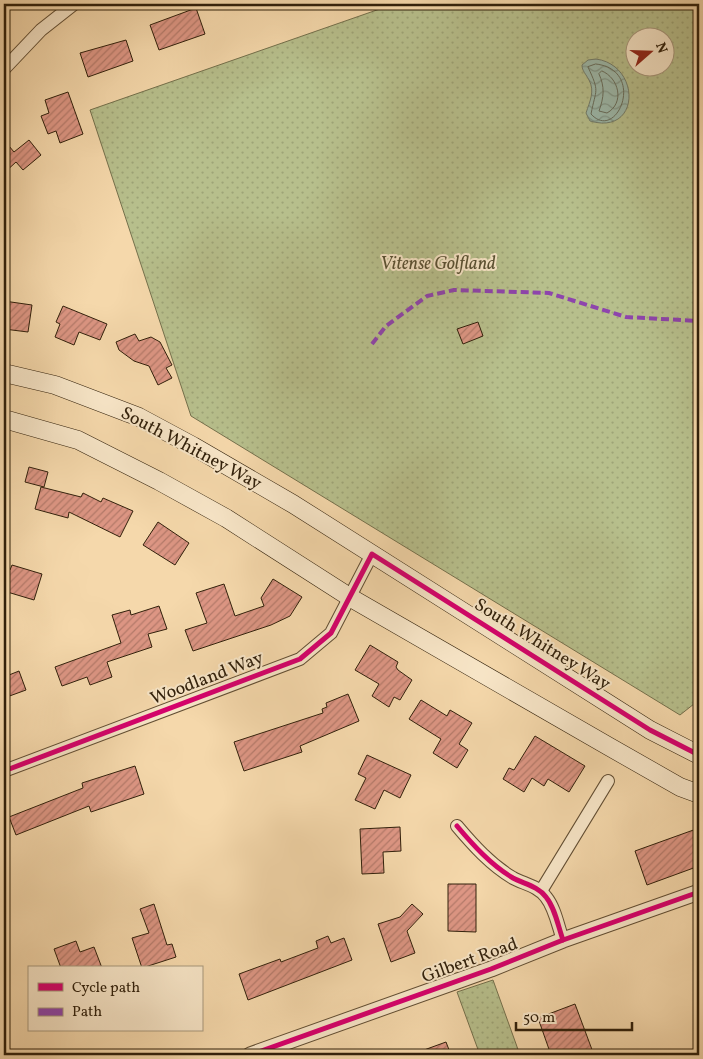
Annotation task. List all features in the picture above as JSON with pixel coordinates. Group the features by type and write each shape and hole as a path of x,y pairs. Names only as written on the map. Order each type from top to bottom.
{"main road":[{"name":"South Whitney Way","path":"4,373 55,385 139,417 293,504 650,730 699,755"},
{"path":"5,423 78,440 159,481 226,518 351,598 680,787 699,794"}],"street":[{"path":"4,68 41,30 74,4"},
{"name":"Woodland Way","path":"4,771 300,659 331,633 351,598 372,554"},
{"path":"541,891 608,781"},
{"path":"457,826 476,848 494,864 513,878 541,891 552,907 563,940"},
{"name":"Gilbert Road","path":"250,1055 699,892"}],"green space":[{"name":"Vitense Golfland","path":"394,4 699,4 699,700 680,715 191,416 90,110"},
{"path":"493,980 520,1055 480,1055 457,992"}],"water":[{"path":"596,59 611,64 621,73 627,85 629,98 626,110 619,118 607,123 590,121 586,113 592,88 582,65 588,60"}],"building":[{"path":"196,8 205,34 159,50 150,25"},
{"path":"126,40 133,61 88,77 80,53"},
{"path":"68,92 83,134 60,143 56,131 48,134 41,116 49,113 45,100"},
{"path":"4,140 14,152 29,140 41,155 23,170 16,162 4,173"},
{"path":"4,301 32,305 28,332 4,329"},
{"path":"63,306 107,324 100,340 79,332 74,345 55,337 60,324 56,322"},
{"path":"478,322 483,336 463,344 457,329"},
{"path":"135,334 139,341 151,337 160,342 172,365 166,368 172,378 158,385 149,366 134,361 119,350 116,342"},
{"path":"29,467 48,472 44,487 25,482"},
{"path":"41,487 81,497 83,493 101,502 103,498 133,511 120,537 69,512 68,518 35,509"},
{"path":"158,522 189,543 175,565 143,545"},
{"path":"12,565 42,574 34,600 4,591 4,568 10,570"},
{"path":"273,579 302,597 290,616 271,625 193,651 185,630 207,623 196,593 224,584 235,616 264,606 261,598"},
{"path":"159,606 167,629 148,634 152,647 107,662 112,677 90,685 87,677 62,686 55,667 121,643 112,615 130,610 131,615"},
{"path":"370,645 398,662 396,667 398,670 412,680 400,700 394,697 389,707 372,696 379,684 355,670"},
{"path":"19,671 26,690 4,698 4,677"},
{"path":"348,694 359,721 300,746 302,752 244,771 234,742 323,713 322,709 327,707 326,703"},
{"path":"421,700 447,716 450,710 472,723 459,744 468,750 457,768 433,753 441,739 409,719"},
{"path":"535,736 585,766 569,792 548,779 544,786 532,778 524,792 503,779 509,768 514,770"},
{"path":"367,755 411,775 400,798 384,790 375,809 355,800 366,778 358,774"},
{"path":"135,766 144,794 91,812 89,806 16,835 9,817 83,788 82,783"},
{"path":"400,827 401,851 383,852 384,873 362,874 360,829"},
{"path":"699,828 699,866 647,885 635,851"},
{"path":"448,884 476,884 476,932 448,931"},
{"path":"154,904 167,945 172,944 176,957 148,966 141,966 132,938 149,933 140,909"},
{"path":"412,904 423,914 407,931 415,953 391,962 378,924 400,917"},
{"path":"328,936 331,943 344,938 352,960 248,1000 239,974 280,959 281,962 318,948 316,941"},
{"path":"76,941 80,952 94,947 101,966 60,966 54,949"},
{"path":"575,1004 594,1055 551,1055 538,1018"},
{"path":"446,1042 451,1055 413,1055 413,1054"}],"marked path":[{"path":"372,344 386,326 427,296 454,290 549,293 626,317 699,321"}],"cycle path":[{"path":"4,771 300,659 331,633 372,554 650,730 699,755"},
{"path":"457,826 497,867 513,878 543,893 552,906 563,940"},
{"path":"250,1055 699,892"}]}
